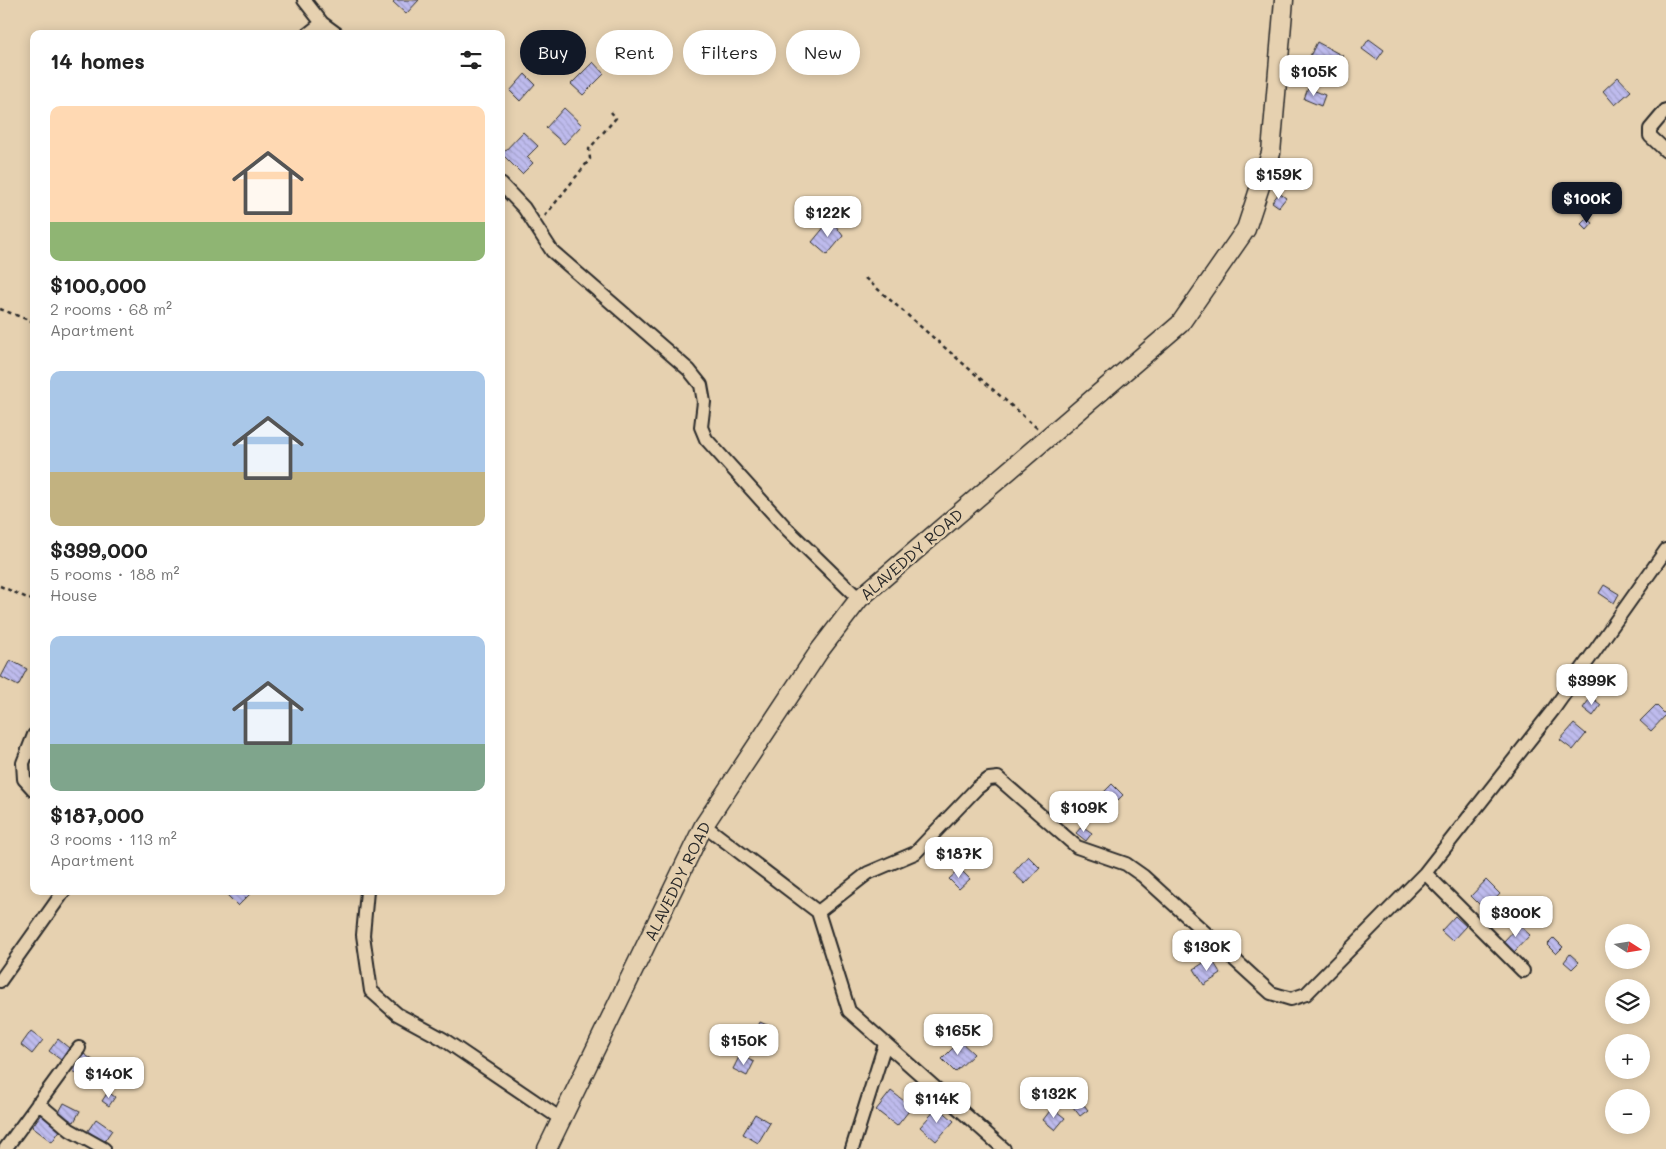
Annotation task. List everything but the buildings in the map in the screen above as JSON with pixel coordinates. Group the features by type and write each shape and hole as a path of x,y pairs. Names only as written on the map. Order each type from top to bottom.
{"street":[{"path":"304,0 322,22 332,30"},
{"name":"ALAVEDDY ROAD","path":"547,1149 704,825 820,650 859,598 1180,324 1246,229 1271,153 1284,0"},
{"path":"313,30 322,22"},
{"path":"1666,110 1650,129 1650,136 1666,151"},
{"path":"505,188 524,208 552,251 689,370 701,385 704,402 701,427 706,439 788,530 859,598"},
{"path":"818,912 868,873 915,853 976,788 988,779 998,778 1077,847 1126,864 1143,876 1270,993 1291,999 1306,994 1425,873 1553,710 1666,550"},
{"path":"30,745 23,763 24,779 30,786"},
{"path":"704,825 818,912 849,1011 1002,1148"},
{"path":"1425,873 1523,971"},
{"path":"0,981 61,895"},
{"path":"367,895 363,935 371,991 397,1014 443,1039 561,1119"},
{"path":"852,1149 885,1044"},
{"path":"6,1149 79,1048"},
{"path":"38,1104 70,1130 104,1149"}],"path":[{"path":"536,227 590,159 589,149 616,118 611,112"},
{"path":"865,278 1048,437"},
{"path":"0,309 30,320"},
{"path":"0,586 30,599"}]}
